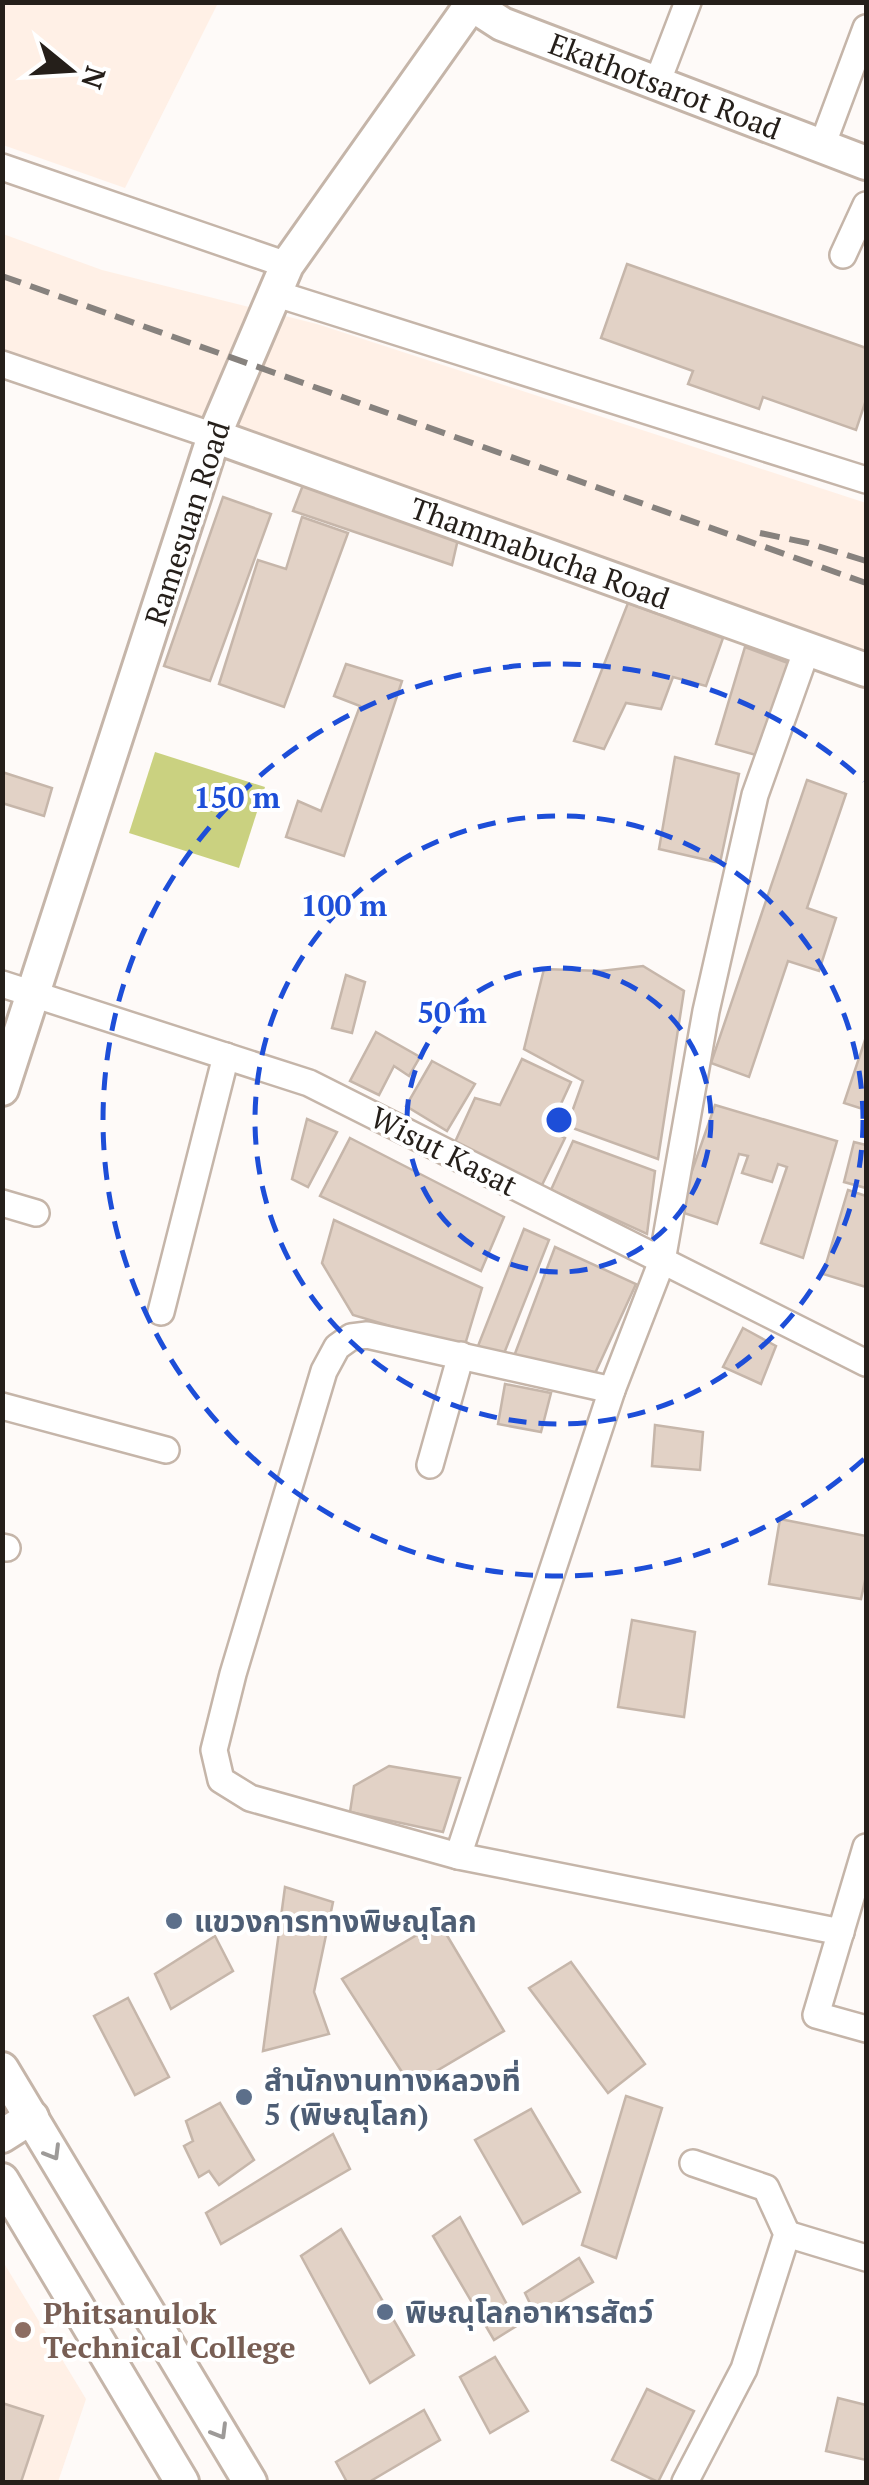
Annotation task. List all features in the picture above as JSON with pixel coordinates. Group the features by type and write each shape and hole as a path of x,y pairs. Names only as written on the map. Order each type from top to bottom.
{"main road":[{"name":"Ekathotsarot Road","path":"470,4 502,24 866,163"},
{"name":"Ramesuan Road","path":"2,1089 17,989 214,436 281,279 470,4"},
{"name":"Thammabucha Road","path":"214,436 866,670"},
{"path":"2,2070 250,2482"},
{"path":"2,2136 32,2117"},
{"path":"2,2180 182,2482"}],"street":[{"path":"656,83 688,2"},
{"path":"822,146 866,28"},
{"path":"2,167 281,279 866,480"},
{"path":"842,255 866,205"},
{"path":"2,364 214,436"},
{"path":"458,1856 612,1390 662,1261 706,1011 755,795 807,648"},
{"name":"Wisut Kasat","path":"17,989 309,1083 866,1363"},
{"path":"161,1312 226,1056"},
{"path":"2,1203 36,1213"},
{"path":"612,1390 367,1334 351,1337 337,1347 309,1415 233,1674 214,1750 220,1780 250,1798 458,1856 841,1932"},
{"path":"430,1465 461,1355"},
{"path":"2,1406 166,1450"},
{"path":"866,1846 816,2014 866,2029"},
{"path":"685,2482 744,2370 787,2234 766,2188 693,2164"},
{"path":"787,2234 866,2258"}],"shaded area":[{"path":"3,2 218,3 125,188 3,145"},
{"path":"3,234 102,270 317,324 866,503 866,653 280,442 3,351"},
{"name":"Phitsanulok Technical College","path":"2,2260 86,2399 58,2482 3,2482"}],"green space":[{"path":"155,752 265,787 239,868 129,833"}],"building":[{"path":"627,264 866,348 866,400 856,430 763,397 759,409 688,384 693,371 601,338"},
{"path":"303,485 458,539 452,565 293,511"},
{"path":"223,497 271,514 210,681 164,666"},
{"path":"302,517 348,533 284,707 219,684 258,560 286,569"},
{"path":"628,603 723,638 706,686 673,677 661,709 626,703 604,749 574,741"},
{"path":"745,647 788,663 756,755 716,744"},
{"path":"346,664 402,681 344,856 286,837 298,801 321,811 360,706 334,696"},
{"path":"675,757 739,774 720,863 659,849"},
{"path":"2,772 52,788 44,816 2,803"},
{"path":"807,780 846,794 807,908 836,918 819,971 788,961 749,1077 711,1063"},
{"path":"643,966 684,991 658,1159 567,1126 583,1081 524,1049 544,969 601,971"},
{"path":"346,975 365,982 352,1033 332,1028"},
{"path":"376,1032 420,1057 409,1076 394,1066 379,1095 350,1081"},
{"path":"866,1037 866,1110 844,1103"},
{"path":"522,1059 571,1082 549,1130 565,1138 540,1189 455,1142 475,1098 500,1105"},
{"path":"432,1061 475,1084 447,1131 406,1106"},
{"path":"715,1105 837,1141 803,1258 761,1243 787,1167 778,1164 772,1182 742,1173 748,1156 739,1154 717,1224 678,1211"},
{"path":"307,1119 337,1132 308,1187 292,1179"},
{"path":"350,1138 504,1217 481,1271 320,1196"},
{"path":"573,1141 655,1171 647,1234 551,1190"},
{"path":"854,1142 866,1145 866,1188 844,1182"},
{"path":"848,1190 866,1196 866,1287 823,1274"},
{"path":"334,1220 482,1288 464,1348 353,1315 322,1263"},
{"path":"524,1229 549,1240 503,1356 478,1346"},
{"path":"555,1247 636,1284 592,1380 513,1359"},
{"path":"743,1328 776,1346 761,1384 723,1367"},
{"path":"505,1384 551,1393 541,1432 498,1424"},
{"path":"655,1425 703,1432 700,1470 652,1466"},
{"path":"780,1519 866,1536 866,1576 861,1599 769,1584"},
{"path":"632,1620 695,1632 684,1717 618,1707"},
{"path":"389,1766 460,1778 443,1832 350,1812 354,1786"},
{"path":"285,1887 333,1902 314,1992 329,2034 263,2051"},
{"path":"439,1922 504,2031 411,2086 342,1979"},
{"path":"215,1936 233,1971 171,2009 155,1974"},
{"path":"571,1962 645,2064 608,2093 529,1988"},
{"path":"128,1998 169,2077 135,2095 94,2016"},
{"path":"626,2096 662,2108 616,2258 582,2245"},
{"path":"220,2103 254,2160 219,2185 209,2171 199,2177 184,2146 193,2141 186,2121"},
{"path":"531,2109 580,2192 523,2224 475,2140"},
{"path":"333,2134 350,2169 221,2244 206,2213"},
{"path":"460,2217 518,2325 494,2340 433,2236"},
{"path":"341,2229 414,2355 370,2383 301,2256"},
{"path":"579,2258 593,2282 536,2316 525,2293"},
{"path":"495,2357 528,2411 490,2433 460,2377"},
{"path":"647,2389 694,2411 658,2482 612,2460"},
{"path":"838,2398 866,2405 866,2460 826,2451"},
{"path":"2,2403 43,2416 21,2482 2,2482"},
{"path":"424,2410 440,2440 369,2482 347,2482 336,2462"}],"railway":[{"path":"2,276 866,583"},
{"path":"760,533 866,561"}],"place":[{"name":"แขวงการทางพิษณุโลก","path":"174,1921"},
{"name":"สำนักงานทางหลวงที่ 5 (พิษณุโลก)","path":"244,2097"},
{"name":"พิษณุโลกอาหารสัตว์","path":"385,2312"},
{"name":"Phitsanulok Technical College","path":"23,2330"}]}
